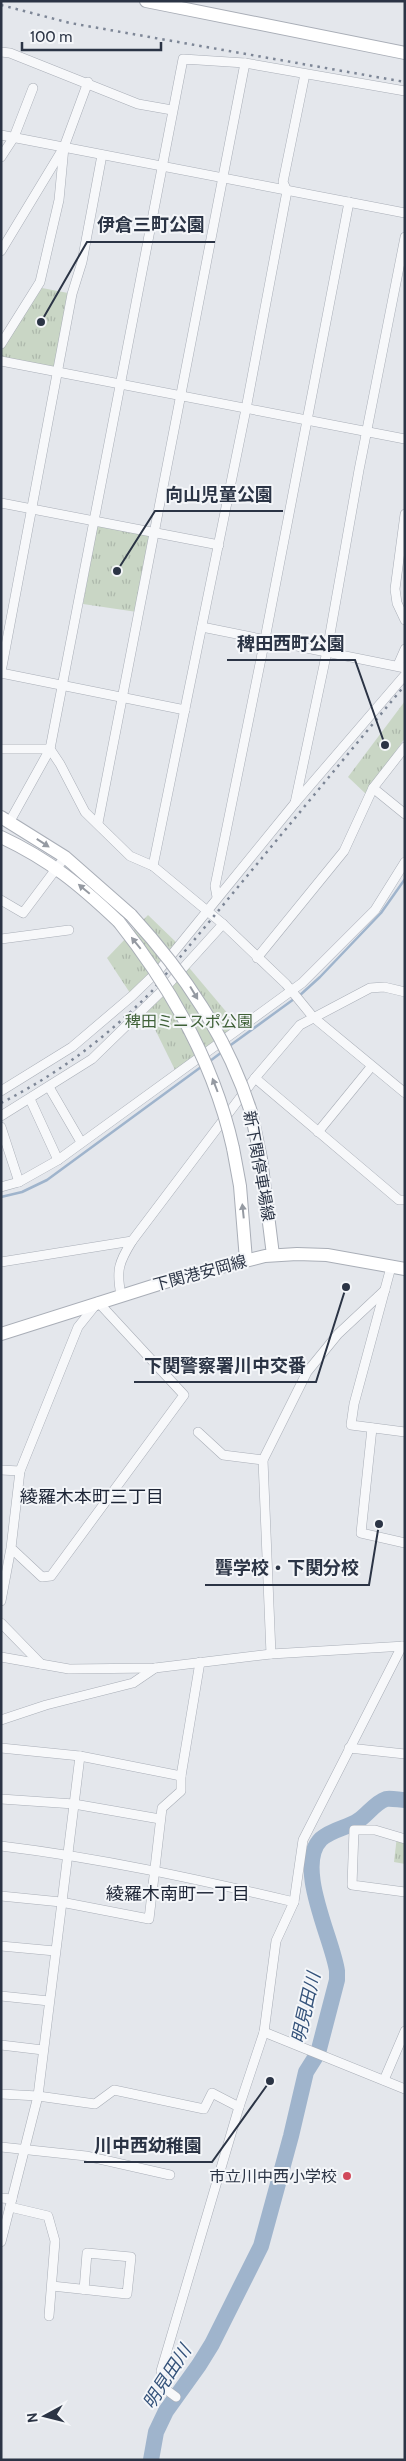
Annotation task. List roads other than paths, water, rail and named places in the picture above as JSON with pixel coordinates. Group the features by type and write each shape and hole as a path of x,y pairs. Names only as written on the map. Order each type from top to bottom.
{"main road":[{"path":"146,1 405,53"},
{"name":"新下関停車場線","path":"5,819 65,857 131,915 161,948 194,994 224,1044 242,1082 251,1112 261,1159 273,1255"},
{"name":"新下関停車場線","path":"1,836 57,868 89,892 119,922 150,961 191,1029 216,1088 233,1148 240,1186 246,1260"},
{"name":"下関港安岡線","path":"1,1334 121,1295 246,1260 273,1255 327,1255 405,1269"}],"street":[{"path":"1,52 10,53 88,82 138,104 172,110"},
{"path":"5,819 50,749 182,60 245,63 405,91"},
{"path":"98,823 245,63"},
{"path":"153,866 246,409 287,191 283,182 305,74"},
{"path":"1,251 64,147 88,82"},
{"path":"1,157 14,138 33,88"},
{"path":"1,135 405,213"},
{"path":"1,344 40,282 59,200 65,155 64,147"},
{"path":"102,155 82,262 72,294 1,672 185,710"},
{"path":"217,897 215,886 265,639 349,202"},
{"path":"295,803 327,651 405,237"},
{"path":"1,361 405,439"},
{"path":"1,503 219,545"},
{"path":"405,514 395,589 397,603 405,620"},
{"path":"202,627 401,666 405,650"},
{"path":"1,1090 72,1047 132,996 160,969 295,803 405,675"},
{"path":"257,958 344,851 373,788 405,747"},
{"path":"1,748 50,749"},
{"path":"50,749 85,812 130,856 153,866 223,924 295,995 313,1017 405,1093"},
{"path":"373,788 405,814"},
{"path":"1,900 23,913 65,857"},
{"path":"1,1187 19,1182 58,1160 81,1142 295,995 302,983 375,910 405,862"},
{"path":"1,1116 92,1059 128,1026 223,924"},
{"path":"1,939 69,930"},
{"path":"121,1295 118,1278 120,1262 132,1241 255,1078 300,1025 370,988 384,987 405,992"},
{"path":"318,1132 371,1066"},
{"path":"255,1078 399,1200 405,1200"},
{"path":"49,1087 81,1142"},
{"path":"30,1099 58,1160"},
{"path":"1,1127 19,1182"},
{"path":"1,1262 132,1241"},
{"path":"391,1267 354,1404 351,1425 405,1432"},
{"path":"272,1654 263,1460 307,1372 338,1334 385,1290"},
{"path":"1,1601 11,1548 20,1471 78,1327 98,1302 184,1395 51,1576 42,1577 11,1548"},
{"path":"372,1428 361,1533 405,1543"},
{"path":"198,1432 223,1455 263,1460"},
{"path":"1,1470 20,1471"},
{"path":"1,1623 42,1664"},
{"path":"1,1657 69,1668 155,1668 272,1654 403,1646"},
{"path":"176,2398 164,2388 161,2371 239,2107 264,2032 276,1941 294,1902 303,1840 403,1646"},
{"path":"1,1896 61,1902 149,1919 162,1808 181,1791 181,1776 200,1662"},
{"path":"1,1720 46,1705 133,1682 155,1668"},
{"path":"1,1748 80,1756 181,1776"},
{"path":"349,1748 405,1754"},
{"path":"1,2242 38,2096 80,1756"},
{"path":"1,1799 74,1804 160,1819"},
{"path":"405,1839 375,1830 354,1830 352,1885 405,1892"},
{"path":"1,1846 67,1854 154,1870 294,1902"},
{"path":"1,1946 55,1951"},
{"path":"1,1996 49,2001"},
{"path":"384,2080 405,2031"},
{"path":"264,2032 405,2089"},
{"path":"1,2045 43,2050"},
{"path":"1,2094 38,2096 95,2104 114,2090 204,2109 212,2093 239,2107"},
{"path":"1,2147 86,2156 170,2175"},
{"path":"1,2198 48,2216 56,2240 49,2316"},
{"path":"52,2286 84,2290 127,2294 131,2257 87,2253 84,2290"}],"waterway":[{"path":"299,996 320,977 381,913 405,879"},
{"path":"228,1047 294,999"},
{"path":"210,1061 222,1052"},
{"path":"1,1197 22,1192 47,1180 201,1067"},
{"name":"明見田川","path":"151,2460 156,2432 166,2411 212,2344 261,2246 291,2136 306,2072 318,2053 337,1980 337,1971 313,1884 312,1867 314,1851 325,1836 360,1820 382,1801 386,1799 405,1800"}],"railway":[{"path":"1,5 70,23 405,82"},
{"path":"1,1103 42,1080 81,1053 117,1024 152,991 405,685"}],"place":[{"name":"伊倉三町公園","path":"41,322"},
{"name":"向山児童公園","path":"117,571"},
{"name":"稗田西町公園","path":"385,745"},
{"name":"下関警察署川中交番","path":"346,1287"},
{"name":"聾学校・下関分校","path":"379,1524"},
{"name":"川中西幼稚園","path":"270,2081"},
{"name":"市立川中西小学校","path":"347,2176"}],"district":[{"name":"綾羅木本町三丁目","path":"92,1497"},
{"name":"綾羅木南町一丁目","path":"178,1894"}],"park label":[{"name":"稗田ミニスポ公園","path":"189,1021"}]}
